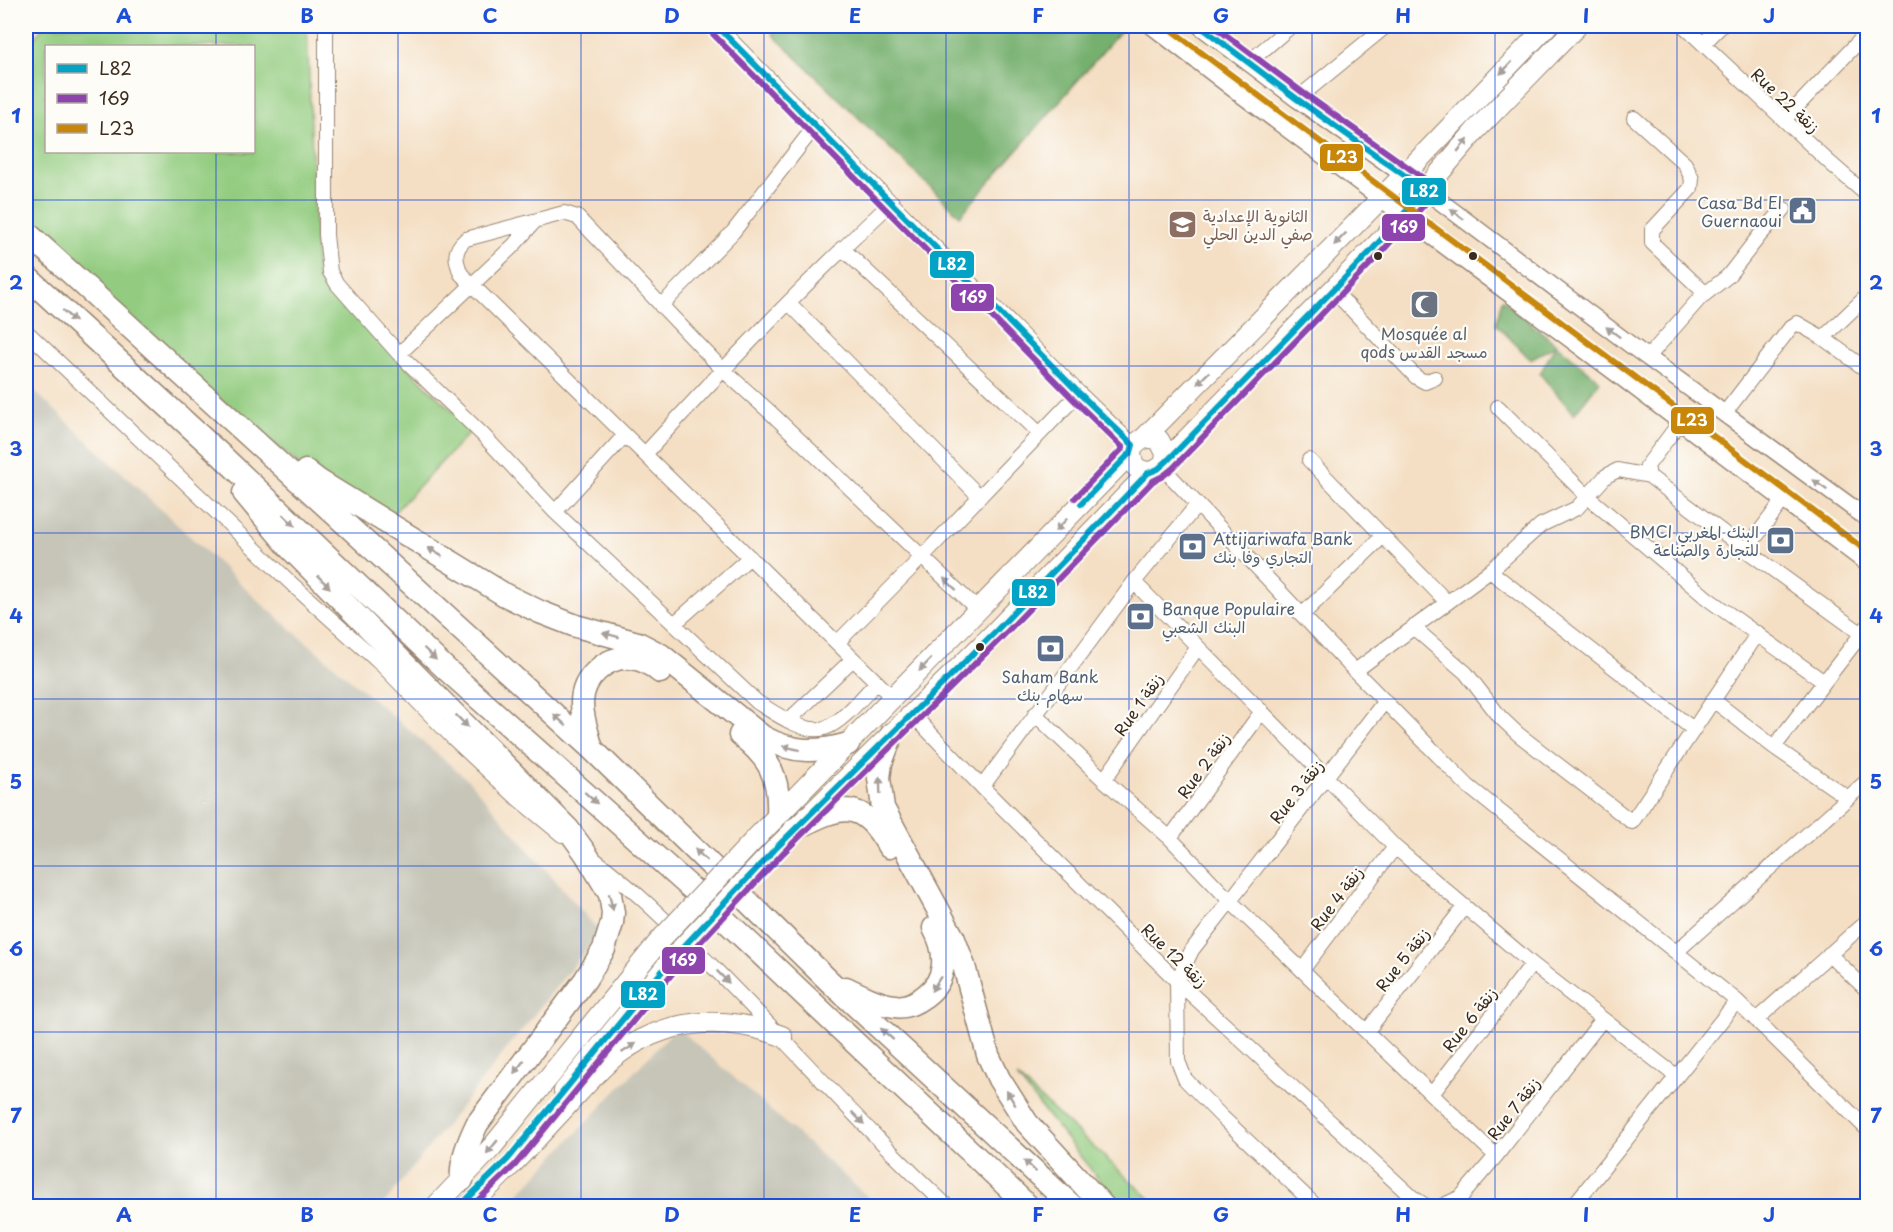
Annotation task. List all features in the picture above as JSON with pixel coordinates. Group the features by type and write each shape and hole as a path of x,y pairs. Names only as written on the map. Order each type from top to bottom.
{"highway":[{"path":"26,232 592,749 828,980 1072,1206"},
{"path":"26,276 222,456 446,669 690,887 1028,1206"},
{"path":"99,299 319,482 506,595 576,626 638,643 661,655 763,737 778,745 812,752 828,750 856,752"},
{"path":"222,456 244,493 290,548 554,813 586,854 610,894 612,923 604,949 585,980 481,1118 466,1151 462,1166 462,1180"},
{"path":"592,749 582,701 586,684 597,669 612,660 630,658 648,662 755,746 767,761 775,777 786,821 837,810 851,810 863,815 880,830 936,933 944,952 943,972 933,990 917,1003 897,1007 877,1002 828,980"},
{"path":"892,734 881,763 879,778 883,808 954,939 964,966 988,1055 999,1079 1027,1123 1103,1206"}],"main road":[{"path":"436,1206 492,1147 661,939 757,837 786,821 856,752 893,698 1547,26"},
{"path":"856,752 892,734 1158,467 1333,290 1404,214 1483,123 1577,26"},
{"path":"1137,445 1159,440 1166,453 1158,467"},
{"path":"1137,445 1132,462 1139,470 1158,467"},
{"path":"460,1206 508,1159 676,954 777,847 786,821"},
{"path":"468,1206 492,1186 604,1066 627,1047 683,1025 723,1022 743,1024 782,1036"}],"street":[{"path":"326,26 326,235 330,272 337,284 399,354 483,435 555,512 757,702 788,722 812,728 825,728 845,715 877,682"},
{"path":"717,26 1079,393 1137,445"},
{"path":"1152,26 1868,564"},
{"path":"1200,26 1868,519"},
{"path":"1248,63 1291,26"},
{"path":"1297,99 1386,26"},
{"name":"Rue 22 زنقة","path":"1684,26 1868,196"},
{"path":"1703,45 1721,26"},
{"path":"1784,120 1868,32"},
{"path":"1634,118 1685,164 1692,179 1691,188 1652,230 1652,243 1706,292"},
{"path":"662,306 733,232 816,125"},
{"path":"645,454 722,369 842,248 892,202"},
{"path":"1648,357 1706,292 1728,276 1784,209"},
{"path":"893,698 461,274 455,260 460,244 466,239 564,213 577,217 722,369 771,412 978,610"},
{"path":"399,354 514,245 535,221"},
{"path":"842,248 1040,434"},
{"path":"1333,290 1416,377 1425,382 1435,378"},
{"path":"1823,338 1868,295"},
{"path":"789,303 979,496"},
{"path":"1724,414 1791,327 1797,323 1823,338 1868,370"},
{"path":"26,331 294,586 382,665 453,738 517,798 644,899 782,1036 817,1076 947,1206"},
{"path":"837,643 1079,393"},
{"path":"1498,407 1587,496 1708,599 1824,682"},
{"path":"1649,476 1647,466 1680,422"},
{"path":"555,512 625,435"},
{"path":"1309,460 1447,602"},
{"path":"1158,467 1197,504 1468,786 1490,806 1737,1002 1868,1130"},
{"path":"1355,671 1490,571 1541,525 1577,508 1606,476 1618,470 1649,476 1746,550 1865,630 1774,747"},
{"path":"1746,550 1784,499"},
{"path":"982,787 1134,582 1197,504"},
{"path":"1302,615 1383,536"},
{"path":"674,624 750,557"},
{"path":"1490,571 1693,729"},
{"path":"1134,582 1395,847 1532,964 1676,1077"},
{"path":"1413,627 1466,673 1500,717 1518,734 1632,822 1758,633"},
{"name":"Rue 1 زنقة","path":"1104,780 1198,647"},
{"path":"788,722 853,659"},
{"path":"1713,700 1774,747 1848,798"},
{"name":"Rue 3 زنقة","path":"1177,981 1192,950 1385,701"},
{"name":"Rue 2 زنقة","path":"1170,838 1262,711"},
{"name":"Rue 12 زنقة","path":"912,714 1177,981 1412,1197 1426,1206"},
{"path":"1035,714 1104,780 1170,838 1230,901 1496,1156"},
{"path":"1676,952 1868,780"},
{"name":"Rue 4 زنقة","path":"1303,969 1395,847"},
{"name":"Rue 5 زنقة","path":"1367,1031 1464,907"},
{"path":"1756,1020 1868,920"},
{"path":"1829,954 1868,991"},
{"name":"Rue 6 زنقة","path":"1432,1094 1532,964"},
{"path":"1177,981 1178,1061 1185,1079 1316,1206"},
{"path":"1574,1206 1737,1002"},
{"name":"Rue 7 زنقة","path":"1442,1206 1461,1197 1496,1156 1602,1020"}],"shaded area":[{"path":"26,383 263,605 469,781 600,932 382,1206 26,1206"},
{"path":"677,1027 878,1206 507,1206"}],"green space":[{"path":"44,26 307,26 317,280 472,430 385,522 319,481 99,299 26,232 26,49"},
{"path":"780,26 1125,26 960,216 772,34"},
{"path":"1502,299 1600,381 1574,414 1540,374 1555,346 1530,359 1496,324"},
{"path":"1017,1077 1158,1206 1120,1206"}],"transit line":[{"name":"L82","path":"717,26 1133,445 1131,452 1081,504"},
{"name":"L23","path":"1166,26 1868,552"},
{"name":"L82","path":"460,1206 508,1159 673,958 777,847 995,632 1148,473 1158,469 1167,461 1371,251 1425,190 1297,99 1200,26"},
{"name":"169","path":"472,1206 515,1165 680,964 783,853 1001,638 1153,481 1173,468 1377,257 1433,195 1434,188 1430,183 1214,26"},
{"name":"169","path":"711,32 1123,448 1075,498"}],"place":[{"name":"Casa Bd El Guernaoui","path":"1803,211"},
{"name":"الثانوية الإعدادية صفي الدين الحلي","path":"1182,224"},
{"name":"Mosquée al qods مسجد القدس","path":"1424,305"},
{"name":"BMCI البنك المغربي للتجارة والصناعة","path":"1780,540"},
{"name":"Attijariwafa Bank التجاري وفا بنك","path":"1192,547"},
{"name":"Banque Populaire البنك الشعبي","path":"1141,617"},
{"name":"Saham Bank سهام بنك","path":"1050,648"}]}
